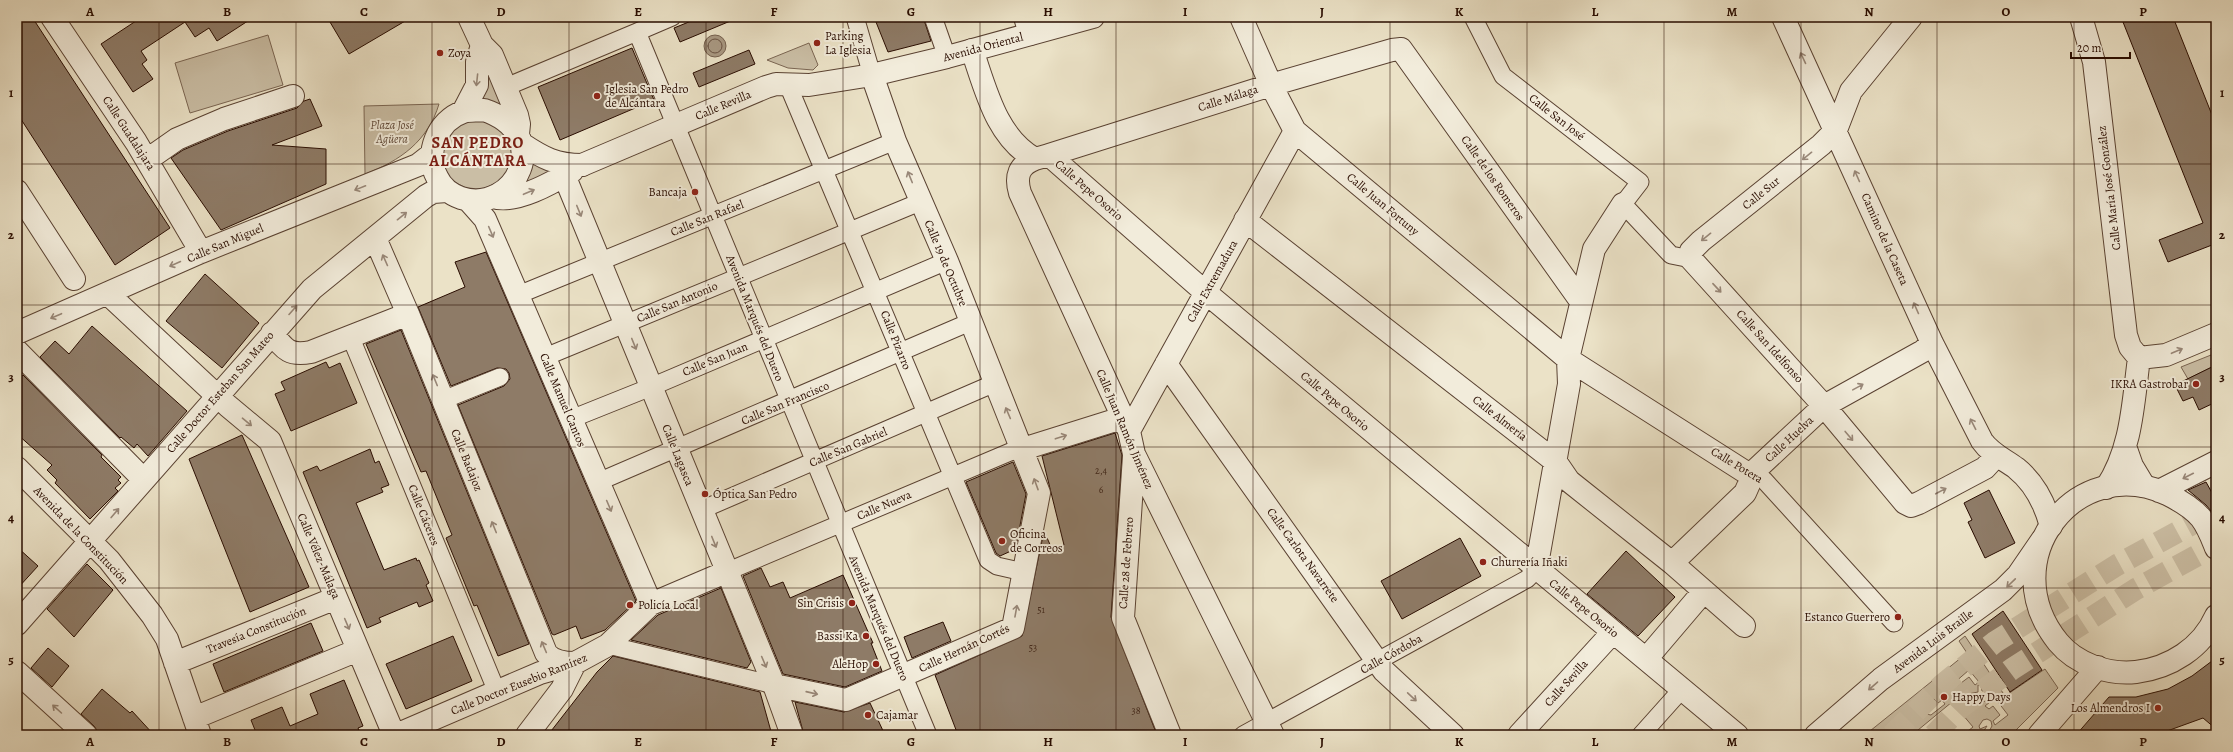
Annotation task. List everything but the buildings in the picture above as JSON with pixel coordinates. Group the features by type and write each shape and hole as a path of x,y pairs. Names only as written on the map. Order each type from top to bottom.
{"street":[{"name":"Calle Guadalajara","path":"52,17 147,160 202,252"},
{"path":"469,17 482,45 492,55 517,115 523,160 516,179 505,190 483,200 470,201 447,191 435,175 432,154 434,142 441,128 462,112 477,85 477,62 482,45"},
{"path":"506,87 672,17"},
{"path":"855,17 872,75"},
{"path":"933,17 947,57"},
{"name":"Avenida Oriental","path":"872,75 972,50 1027,26 1093,17"},
{"name":"Calle Juan Fortuny","path":"1240,17 1270,85 1295,131 1568,359"},
{"name":"Calle San José","path":"1473,17 1503,76 1640,182 1623,204"},
{"name":"Camino de la Caseta","path":"1783,17 1836,130 1932,343 1982,441 1996,456 2025,475 2036,490"},
{"path":"1836,130 1851,91 1911,17"},
{"name":"Calle María José González","path":"2081,17 2094,62 2126,335 2130,347 2140,358"},
{"name":"Avenida Marqués del Duero","path":"637,32 928,735"},
{"name":"Calle Pepe Osorio","path":"972,50 992,109 1010,139 1022,152 1042,157 1536,570 1647,658 1737,735"},
{"name":"Calle Málaga","path":"1042,157 1270,85 1392,50 1401,50 1406,55"},
{"name":"Calle de los Romeros","path":"1406,55 1580,300"},
{"name":"Calle Revilla","path":"492,197 503,200 516,198 559,179 582,165 766,87 776,84 809,85 872,75"},
{"name":"Calle 19 de Octubre","path":"872,75 895,141 920,202 947,261 970,322 1024,449"},
{"name":"Calle Pizarro","path":"788,85 876,290 952,477 988,560 997,566 1023,572"},
{"path":"147,160 177,139 224,118 293,96"},
{"path":"462,112 484,110 499,115 511,124 520,139"},
{"name":"Calle Sur","path":"1691,259 1691,251 1701,241 1821,145 1836,130"},
{"name":"Calle Extremadura","path":"1125,425 1166,364 1295,131"},
{"name":"Calle Revilla","path":"520,139 554,163 565,165 582,165"},
{"name":"Calle San Rafael","path":"518,295 895,141"},
{"name":"Calle San Miguel","path":"17,333 202,252 418,165 432,154"},
{"name":"Calle Juan Ramón Jiménez","path":"1042,157 1025,163 1019,171 1017,182 1020,192 1125,425 1134,454 1270,729"},
{"name":"Calle Lagasca","path":"559,179 567,182 726,572 774,685 792,735"},
{"path":"17,191 74,279"},
{"name":"Calle Doctor Esteban San Mateo","path":"17,624 143,479 312,289 426,196 433,192 447,191"},
{"name":"Calle Manuel Cantos","path":"470,201 485,219 651,604"},
{"name":"Calle San Antonio","path":"544,357 920,202"},
{"path":"1536,570 1569,384 1568,359 1580,300 1594,249 1623,204 1671,255 1691,259"},
{"name":"Calle Almería","path":"1245,220 1556,462 1569,481 1672,563 1744,626"},
{"name":"Calle Badajoz","path":"375,238 408,314 546,653 550,658 557,661 575,663"},
{"name":"Calle San Idelfonso","path":"1691,259 1824,406 1905,503 1911,506 1919,503 1985,468 1996,456"},
{"name":"Calle San Juan","path":"571,419 651,387 947,261"},
{"name":"Calle Vélez-Málaga","path":"108,294 218,396 270,441 395,735"},
{"path":"272,333 285,350 297,355 311,352 351,338 408,314"},
{"name":"Calle San Francisco","path":"598,482 790,401 970,322"},
{"path":"2106,488 2116,473 2126,449 2140,358 2166,355 2216,334"},
{"name":"Calle Cáceres","path":"351,338 497,692"},
{"name":"Calle Huelva","path":"1672,563 1745,493 1749,484 1750,475 1824,406 1923,351 1932,343"},
{"path":"17,351 143,479"},
{"name":"Calle Potera","path":"1568,359 1750,475 1764,480 1894,623"},
{"name":"Calle Carlota Navarrete","path":"1166,364 1381,666 1453,735"},
{"path":"443,400 500,377"},
{"name":"Calle San Gabriel","path":"701,510 995,383"},
{"name":"Calle Nueva","path":"651,604 1010,452 1125,425"},
{"name":"Calle Hernán Cortés","path":"903,676 1013,628 1039,493 1024,449"},
{"path":"2126,449 2132,466 2152,488"},
{"name":"Calle 28 de Febrero","path":"1134,454 1123,618 1170,735"},
{"path":"2152,488 2216,462"},
{"name":"Avenida de la Constitución","path":"17,468 89,542 109,560 152,615 167,639 197,726"},
{"path":"2215,621 2199,642 2181,657 2164,665 2147,670 2130,673 2114,673 2085,664 2064,648 2049,632 2041,617 2033,587 2033,572 2036,554 2046,533 2058,516 2071,504 2084,496 2106,488 2129,485 2152,488 2178,499 2201,518 2216,548"},
{"path":"2036,490 2050,498 2071,504"},
{"path":"2036,490 2046,533"},
{"name":"Avenida Luis Braille","path":"1816,735 1881,679 2003,590 2018,575 2046,533"},
{"name":"Calle Córdoba","path":"1243,735 1270,729 1381,666 1527,579 1536,570"},
{"path":"1647,658 1704,592"},
{"name":"Travesía Constitución","path":"175,663 336,598"},
{"name":"Calle Doctor Eusebio Ramírez","path":"395,735 540,673 575,663 608,646 651,604"},
{"name":"Calle Sevilla","path":"1519,735 1613,632"},
{"path":"608,646 845,701 903,676"},
{"path":"197,726 358,650"},
{"path":"527,735 562,689 575,663"},
{"path":"2039,735 2098,667"},
{"path":"17,672 86,735"},
{"path":"1641,735 1683,688"}],"green space":[{"path":"268,35 283,85 190,113 175,63"},
{"path":"809,43 818,65 813,70 788,68 767,60"},
{"path":"488,71 505,109 476,100"},
{"name":"Plaza José Agüera","path":"439,104 428,129 411,148 390,163 365,174 364,106"},
{"path":"484,118 511,138 514,160 503,180 480,190 468,189 456,183 448,175 442,163 444,139 462,121"},
{"path":"529,158 555,169 522,187"},
{"path":"2216,353 2216,365 2188,379 2181,367"},
{"path":"1965,636 2005,696 2045,669 2058,688 2011,735 1987,735 1992,726 1991,721 1987,719 1983,720 1979,726 1980,729 1987,726 1981,735 1972,731 1969,735 1963,735 1973,727 1952,702 1912,735 1865,735 1967,653 1959,641","holes":["1969,670 1979,682 1975,685 1969,677 1957,686 1954,686 1954,683","1978,685 1981,686 1982,691 1988,690 1989,700 1982,702 1978,696 1968,697 1968,694 1978,692","1995,698 2008,715 1995,725 1993,721 2000,715 1993,706 1989,709 1985,706","1934,699 1937,703 1929,710 1942,700 1945,704 1931,715 1926,714 1924,707"]}],"water":[{"path":"711,35 719,35 726,42 726,50 719,57 711,57 704,50 704,42"}],"tunnel":[{"path":"1892,735 1942,685 1995,642 2117,565 2216,511"},
{"path":"1934,735 1960,708 2012,669 2136,589 2216,545"}],"place":[{"name":"Parking La Iglesia","path":"817,43"},
{"name":"Zoya","path":"440,53"},
{"name":"Iglesia San Pedro de Alcántara","path":"597,96"},
{"name":"Bancaja","path":"695,192"},
{"name":"IKRA Gastrobar","path":"2196,384"},
{"name":"Óptica San Pedro","path":"705,494"},
{"name":"Oficina de Correos","path":"1002,541"},
{"name":"Churrería Iñaki","path":"1483,562"},
{"name":"Sin Crisis","path":"852,603"},
{"name":"Policía Local","path":"630,605"},
{"name":"Estanco Guerrero","path":"1898,617"},
{"name":"Bassi Ka","path":"866,636"},
{"name":"AleHop","path":"876,664"},
{"name":"Happy Days","path":"1944,697"},
{"name":"Los Almendros I","path":"2158,708"},
{"name":"Cajamar","path":"868,715"}],"district":[{"name":"SAN PEDRO ALCÁNTARA","path":"478,152"}]}
